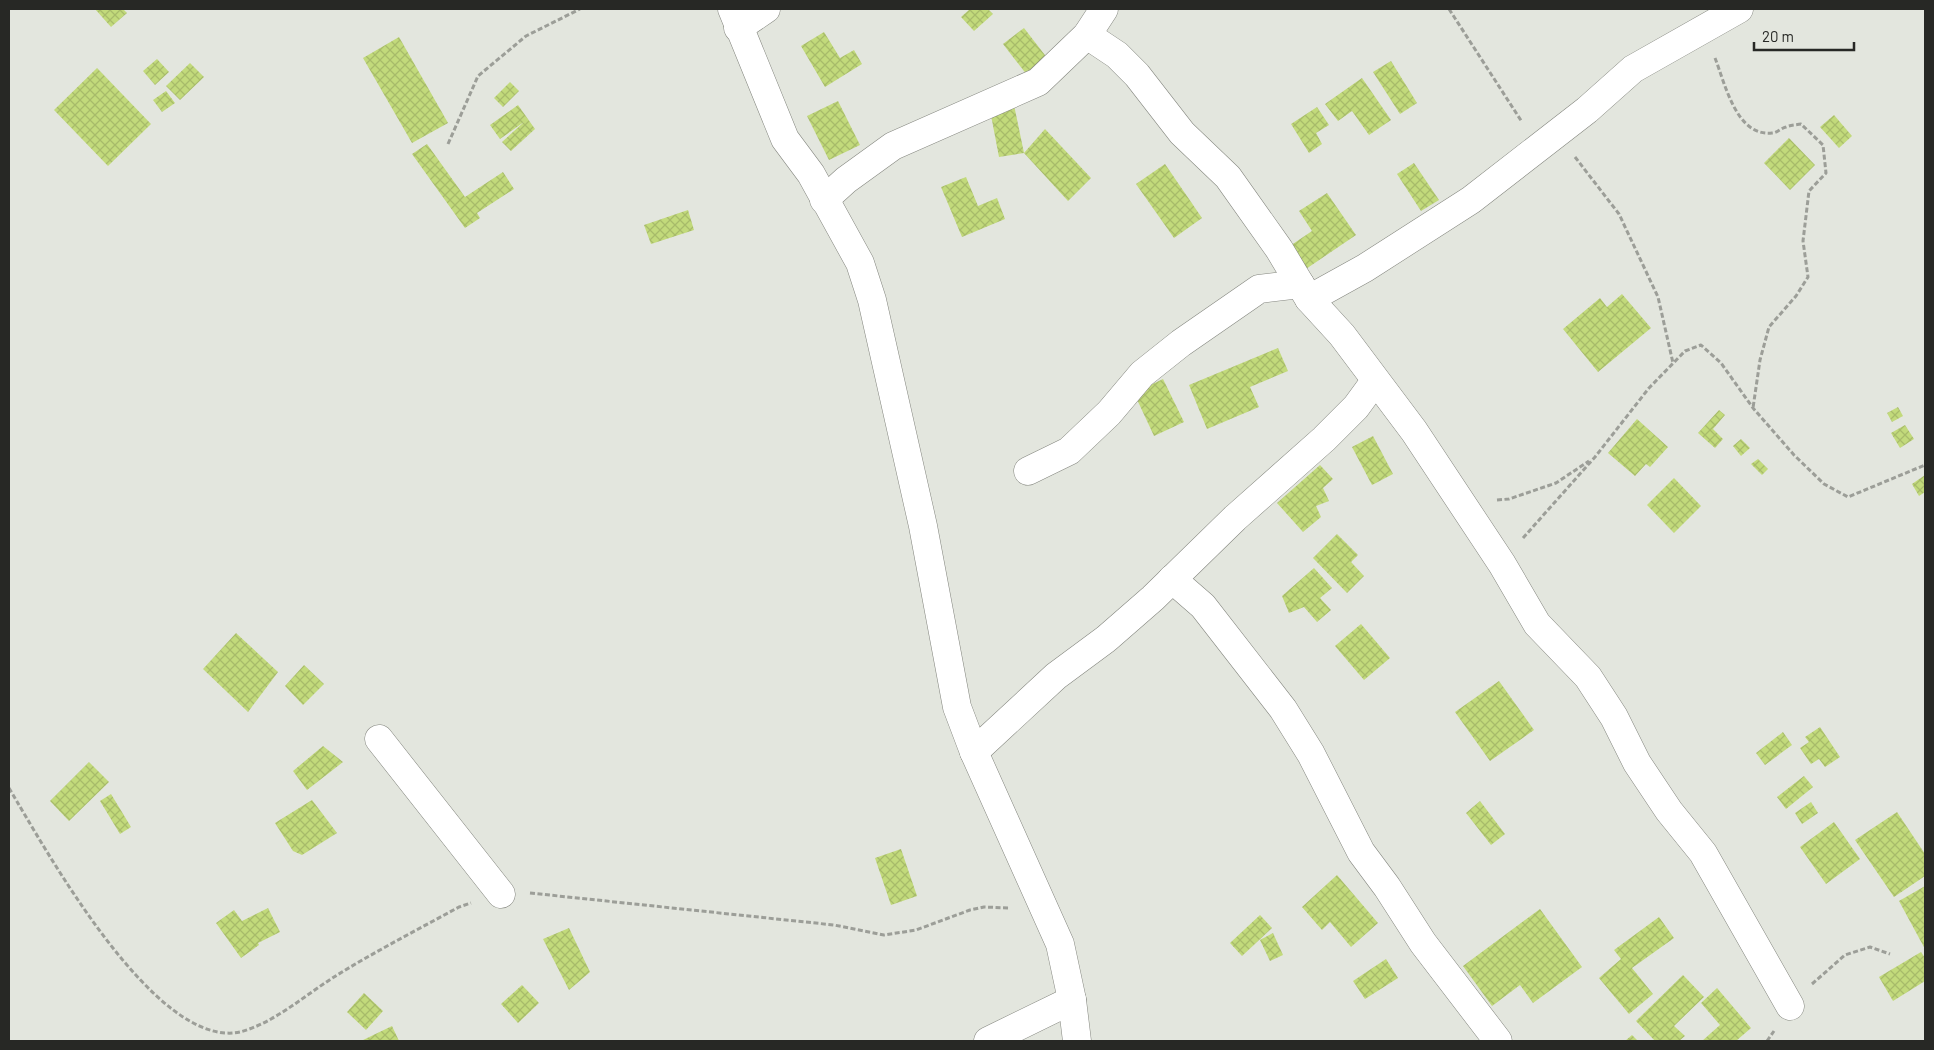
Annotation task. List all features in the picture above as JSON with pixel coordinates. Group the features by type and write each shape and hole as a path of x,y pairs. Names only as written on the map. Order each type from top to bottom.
{"street":[{"path":"766,9 735,18 786,139 811,174 860,262 872,300 923,526 957,707 974,752 1060,944 1072,1000 1077,1041"},
{"path":"824,200 846,180 893,146 1038,82 1087,35 1104,9"},
{"path":"1028,471 1069,451 1109,413 1142,374 1189,337 1259,289 1305,291 1365,268 1471,200 1547,141 1633,69 1739,9"},
{"path":"1087,35 1117,55 1137,75 1182,133 1228,177 1305,291 1342,336 1414,431 1502,564 1538,624 1588,677 1614,717 1637,762 1669,811 1703,853 1790,1006"},
{"path":"974,752 1056,676 1106,639 1235,518 1324,439 1356,407 1375,381"},
{"path":"1172,579 1203,606 1283,709 1319,770 1361,852 1387,887 1423,943 1498,1041"},
{"path":"379,739 501,894"},
{"path":"988,1041 1072,1000"}],"path":[{"path":"448,144 478,76 526,36 580,9"},
{"path":"1449,9 1547,141 1591,175 1619,214 1658,297 1673,363"},
{"path":"1703,28 1734,106 1743,121 1761,132 1773,133 1787,126 1801,124 1823,144 1826,173 1809,191 1803,241 1808,277 1796,296 1769,327 1760,360 1753,408"},
{"path":"1502,564 1539,517 1594,457 1649,388 1685,351 1701,345 1721,363 1753,408 1824,484 1848,497 1925,465"},
{"path":"1462,503 1509,498 1556,483 1594,457"},
{"path":"9,788 85,912 146,989 175,1015 211,1032 237,1033 262,1025 368,956 459,907 501,894 532,893 834,925 884,935 916,930 970,910 984,907 1045,910"},
{"path":"1767,1041 1790,1006 1817,978 1846,955 1870,947 1890,954"}],"building":[{"path":"95,9 123,9 127,13 111,27"},
{"path":"970,9 988,9 993,14 974,31 961,17"},
{"path":"1024,28 1048,59 1027,75 1003,44"},
{"path":"824,32 840,58 854,50 862,64 825,87 801,46"},
{"path":"399,37 448,123 412,143 363,58"},
{"path":"157,59 169,72 155,85 143,71"},
{"path":"1391,61 1417,103 1400,114 1373,72"},
{"path":"190,63 204,77 180,100 166,86"},
{"path":"97,68 151,124 108,166 54,110"},
{"path":"1362,78 1391,120 1369,135 1352,111 1338,121 1325,104"},
{"path":"510,82 519,91 503,107 494,98"},
{"path":"166,91 175,103 162,112 153,100"},
{"path":"838,101 860,145 829,160 807,116"},
{"path":"518,105 535,129 511,151 502,142 524,122 500,139 490,125"},
{"path":"1014,105 1024,153 999,157 990,110"},
{"path":"1317,107 1329,125 1316,133 1322,144 1309,153 1291,124"},
{"path":"1834,115 1852,136 1839,148 1820,127"},
{"path":"1045,129 1091,178 1068,201 1024,153"},
{"path":"1789,138 1815,165 1790,190 1764,163"},
{"path":"427,144 465,197 503,172 514,189 477,213 480,218 465,228 412,154"},
{"path":"1414,163 1439,200 1421,211 1397,174"},
{"path":"1165,164 1202,218 1174,238 1136,184"},
{"path":"966,177 978,206 997,198 1005,219 962,237 941,187"},
{"path":"1327,193 1356,235 1303,271 1287,248 1312,231 1299,211"},
{"path":"688,210 694,230 651,244 644,225"},
{"path":"1622,294 1651,328 1598,372 1563,329 1600,298 1607,307"},
{"path":"1278,348 1288,371 1250,387 1259,407 1207,429 1189,385"},
{"path":"1163,379 1184,422 1154,436 1134,393"},
{"path":"1898,407 1903,416 1892,422 1887,413"},
{"path":"1719,410 1725,415 1713,429 1723,439 1715,448 1698,433"},
{"path":"1637,419 1668,447 1650,467 1646,464 1635,476 1608,453"},
{"path":"1905,425 1914,439 1900,448 1891,433"},
{"path":"1373,436 1393,474 1372,485 1352,447"},
{"path":"1741,439 1750,448 1741,456 1733,446"},
{"path":"1758,459 1768,469 1762,475 1751,464"},
{"path":"1320,465 1333,479 1323,488 1329,501 1316,506 1321,517 1303,532 1277,503"},
{"path":"1925,475 1925,492 1919,496 1912,484"},
{"path":"1674,478 1701,506 1674,533 1647,505"},
{"path":"1337,534 1358,555 1351,562 1364,576 1347,593 1313,558"},
{"path":"1314,568 1332,588 1320,598 1331,610 1317,622 1304,607 1289,613 1282,596"},
{"path":"1361,624 1390,658 1364,680 1335,646"},
{"path":"236,633 278,672 248,712 203,669"},
{"path":"304,665 324,684 303,705 285,686"},
{"path":"1499,681 1534,730 1490,761 1455,712"},
{"path":"1820,727 1840,757 1825,767 1819,759 1811,764 1800,748 1809,742 1805,737"},
{"path":"1783,732 1792,745 1765,765 1756,753"},
{"path":"323,746 343,762 307,790 293,771"},
{"path":"89,762 109,782 69,821 50,801"},
{"path":"1804,776 1813,787 1786,809 1777,797"},
{"path":"111,794 131,827 120,834 100,801"},
{"path":"312,800 337,833 302,855 293,851 275,823"},
{"path":"1480,801 1505,834 1491,845 1466,813"},
{"path":"1811,802 1818,813 1802,824 1795,813"},
{"path":"1897,812 1925,854 1925,876 1894,897 1855,840"},
{"path":"1834,822 1860,859 1826,884 1800,847"},
{"path":"901,849 917,896 891,905 875,858"},
{"path":"1337,875 1378,923 1351,947 1330,922 1322,930 1302,907"},
{"path":"1925,886 1925,949 1899,901"},
{"path":"268,908 280,932 258,943 259,945 241,958 216,923 234,910 242,921"},
{"path":"1540,909 1582,967 1533,1003 1520,985 1492,1006 1463,966"},
{"path":"1260,915 1272,928 1242,956 1230,943"},
{"path":"1659,917 1674,938 1632,968 1653,994 1629,1014 1599,978 1621,959 1614,950"},
{"path":"569,928 590,972 569,990 543,939"},
{"path":"1273,933 1283,955 1270,961 1260,940"},
{"path":"1921,952 1925,958 1925,981 1893,1001 1879,977"},
{"path":"1386,959 1398,978 1365,999 1353,981"},
{"path":"1683,975 1704,997 1674,1026 1685,1036 1679,1041 1655,1041 1636,1021"},
{"path":"522,985 539,1003 518,1023 501,1004"},
{"path":"1717,988 1751,1028 1736,1041 1702,1041 1720,1025 1701,1003"},
{"path":"364,993 383,1011 366,1030 347,1012"},
{"path":"392,1026 399,1041 361,1041"},
{"path":"1632,1035 1638,1041 1625,1041"}]}
